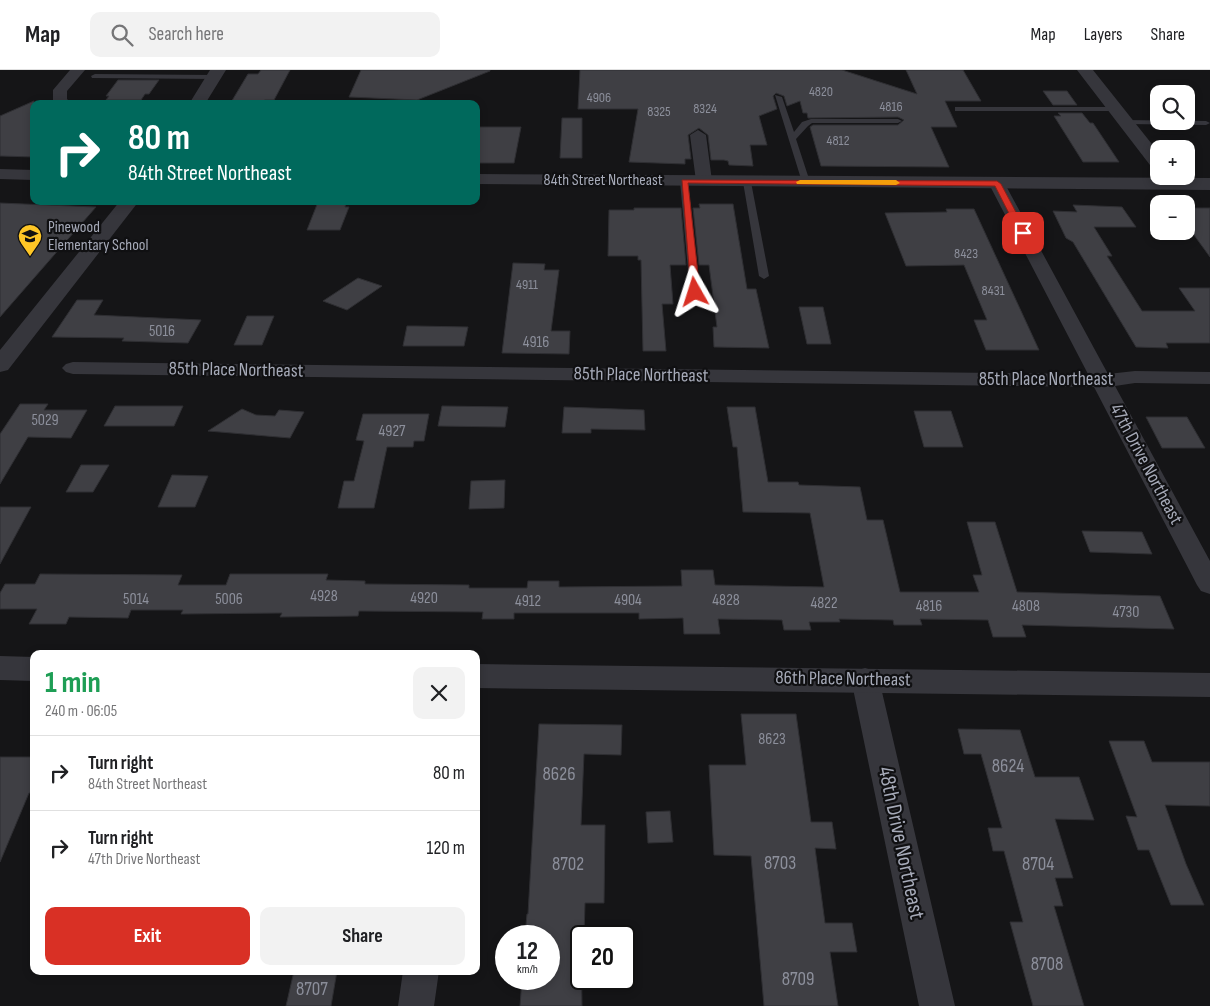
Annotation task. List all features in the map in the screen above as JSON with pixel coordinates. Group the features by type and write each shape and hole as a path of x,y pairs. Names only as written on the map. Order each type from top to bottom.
{"street":[{"path":"59,100 60,90 78,70"},
{"path":"1085,70 1150,153"},
{"path":"199,100 216,74"},
{"path":"698,135 704,181"},
{"path":"0,174 30,175"},
{"name":"84th Street Northeast","path":"480,179 997,184 1150,180"},
{"name":"84th Street Northeast","path":"1195,183 1210,184"},
{"name":"47th Drive Northeast","path":"997,184 1210,585"},
{"path":"0,365 127,205"},
{"name":"85th Place Northeast","path":"73,368 1102,381 1135,377 1210,378"},
{"path":"0,668 30,669"},
{"name":"86th Place Northeast","path":"480,676 864,679 1210,685"},
{"name":"48th Drive Northeast","path":"864,679 936,1006"},
{"path":"416,1006 420,975"}],"lane":[{"path":"95,76 216,74"},
{"path":"778,97 806,182"},
{"path":"958,109 1116,109"},
{"path":"792,139 805,124 811,121 898,121"},
{"path":"1126,122 1206,123"},
{"path":"684,181 695,292"},
{"path":"748,182 764,276"}],"building":[{"path":"261,70 290,70 274,100 232,100 248,74 258,74"},
{"path":"361,70 490,71 417,100 349,97"},
{"path":"580,70 842,70 917,94 906,70 963,70 981,101 945,101 957,127 931,127 949,167 821,166 810,127 813,125 898,125 904,120 898,117 808,118 807,113 803,113 800,101 787,106 784,96 776,93 773,96 777,109 759,116 767,145 750,145 753,166 729,165 728,161 711,160 708,135 699,128 688,135 691,159 685,159 685,164 629,162 638,109 578,109"},
{"path":"118,80 159,80 149,94 145,94 141,100 106,100 109,96 106,96"},
{"path":"1043,91 1067,91 1077,105 1053,105"},
{"path":"30,103 30,157 0,156 0,116"},
{"path":"1058,113 1082,113 1090,123 1093,123 1119,162 1083,162 1054,116 1061,116"},
{"path":"562,118 582,118 582,158 560,158"},
{"path":"480,127 521,127 514,163 480,163"},
{"name":"Pinewood Elementary School","path":"0,203 96,207 0,317"},
{"path":"699,204 733,204 747,289 756,289 769,348 714,347 713,327 717,327 709,265 699,265 693,208 700,208"},
{"path":"317,205 346,205 345,207 349,207 340,230 307,230"},
{"path":"1073,205 1122,207 1136,227 1094,227 1112,256 1107,256 1142,311 1195,311 1179,288 1210,288 1210,343 1166,343 1168,348 1136,347 1073,242 1066,238 1053,211 1077,212"},
{"path":"634,208 681,208 686,265 670,265 673,304 662,304 666,351 643,351 641,260 638,260 638,256 608,256 609,210 634,210"},
{"path":"1195,208 1210,208 1210,257 1195,236"},
{"path":"946,209 974,209 1039,350 986,350 974,320 987,320 964,265 906,266 885,213 947,212"},
{"path":"513,263 545,264 544,270 559,270 551,331 570,331 569,354 502,353"},
{"path":"358,278 382,286 347,310 323,301"},
{"path":"77,300 103,300 94,315 201,320 188,343 122,341 124,338 52,337"},
{"path":"799,307 823,307 831,344 807,344"},
{"path":"247,316 274,316 262,345 234,345"},
{"path":"407,326 468,327 464,346 403,346"},
{"path":"20,404 48,404 44,410 87,410 71,438 28,437 0,484 0,434"},
{"path":"115,406 183,406 174,426 104,426"},
{"path":"442,406 508,407 505,427 438,426"},
{"path":"564,407 644,410 645,430 591,429 591,433 562,433"},
{"path":"727,407 755,407 768,482 798,482 799,485 860,487 867,520 883,520 900,592 979,592 973,575 982,575 967,522 995,522 1017,592 1160,596 1174,629 1022,625 1026,637 993,637 988,620 920,619 922,625 894,625 893,620 839,619 840,622 809,622 811,630 784,630 782,620 718,619 720,634 684,634 683,618 639,619 639,613 514,613 514,619 482,619 483,612 359,611 358,616 280,617 282,613 181,614 183,610 131,610 128,618 69,617 66,624 29,624 37,609 0,609 0,593 5,584 35,584 40,574 182,575 178,585 226,585 230,574 328,574 326,580 365,581 365,584 469,585 469,588 527,588 528,581 559,581 559,587 682,586 681,570 713,570 715,585 824,587 810,513 743,512 737,447 733,447"},
{"path":"242,409 256,415 275,416 279,410 304,412 290,438 208,431"},
{"path":"914,411 951,411 963,447 924,447"},
{"path":"363,414 429,414 424,441 414,441 413,447 387,447 374,508 338,508 344,481 354,481 364,441 356,440"},
{"path":"1146,417 1187,417 1205,448 1162,448"},
{"path":"81,465 109,465 93,492 66,492"},
{"path":"172,475 208,476 195,507 158,507"},
{"path":"505,480 504,508 469,509 471,481"},
{"path":"0,507 31,507 0,564"},
{"path":"1082,531 1142,532 1152,554 1090,552"},
{"path":"741,714 796,714 811,822 832,822 836,849 815,848 825,923 852,923 857,952 830,952 838,1006 764,1006 751,856 714,855 709,765 746,765"},
{"path":"539,724 622,725 621,755 584,754 581,825 605,825 604,903 585,903 584,925 570,925 570,990 582,990 582,1006 520,1006 521,990 560,990 560,925 526,925"},
{"path":"958,729 1020,730 1035,777 1079,777 1094,820 1055,819 1073,878 1055,878 1063,906 1054,906 1084,1006 1033,1006 1010,922 1023,922 1004,851 993,851 988,828 1002,828 981,754 964,754"},
{"path":"1109,741 1144,741 1152,762 1210,762 1210,806 1165,805 1186,864 1204,905 1171,905 1149,850 1138,850 1126,816 1137,817"},
{"path":"0,757 30,757 30,793 0,862"},
{"path":"670,811 673,842 648,843 646,812"},
{"path":"293,975 336,975 331,1006 286,1006"}],"slow traffic":[{"path":"800,182 896,183"}],"place":[{"name":"Pinewood Elementary School","path":"30,257"}],"route":[{"path":"695,292 684,181 997,184 1023,233"}]}
